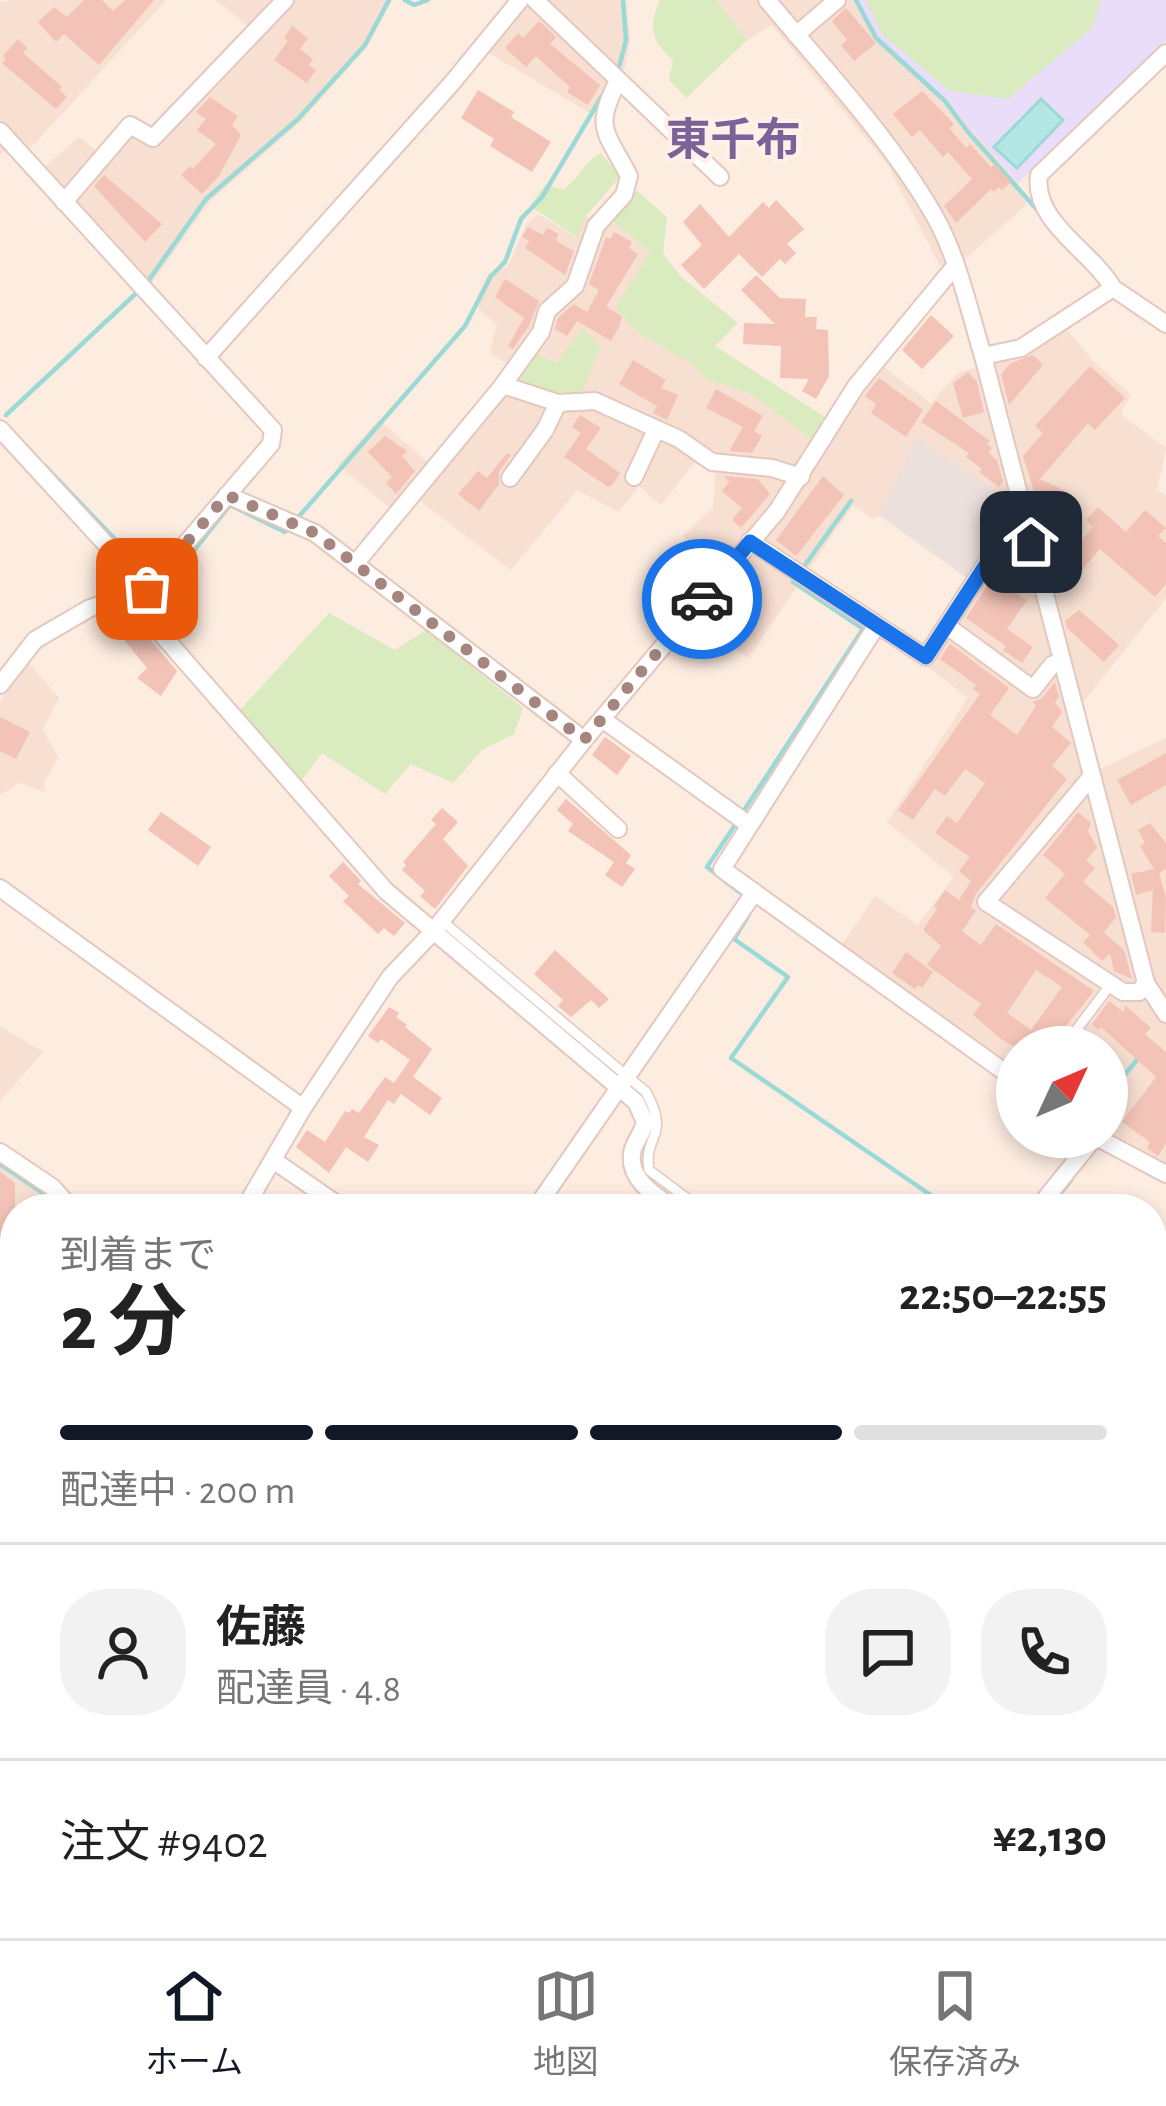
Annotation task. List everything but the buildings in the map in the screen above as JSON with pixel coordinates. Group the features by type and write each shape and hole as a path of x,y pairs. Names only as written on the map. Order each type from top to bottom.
{"street":[{"path":"64,202 130,125 154,138 285,0"},
{"path":"206,358 452,83 520,0"},
{"path":"535,0 720,178"},
{"path":"767,0 902,167 935,218 955,266 983,356 1146,983 1166,1014"},
{"path":"796,35 837,0"},
{"path":"1166,53 1040,175 1037,188 1044,208 1113,288 1166,324"},
{"path":"355,564 503,386 542,332 548,311 575,286 596,226 624,195 629,176 604,128 602,112 614,76"},
{"path":"0,130 273,430 271,444 148,586 90,608 34,640 0,685"},
{"path":"253,1194 390,977 750,542 801,477 856,386 955,266"},
{"path":"983,356 1021,347 1113,288"},
{"path":"503,386 558,403 595,401 680,440 712,462 772,468 801,477"},
{"path":"511,478 558,403"},
{"path":"0,429 148,586"},
{"path":"634,477 656,430"},
{"path":"227,495 315,533 584,740"},
{"path":"750,542 926,657 993,554 1027,526"},
{"path":"148,586 143,613 386,892 436,927 622,1082 645,1122 632,1151 634,1174 652,1194"},
{"path":"877,626 722,869 996,1066"},
{"path":"947,626 1033,689 1052,665 1062,661"},
{"path":"602,719 748,824"},
{"path":"557,773 618,829"},
{"path":"1092,776 986,902 1123,992 1138,992 1146,983"},
{"path":"545,1194 754,892"},
{"path":"2,895 303,1108"},
{"path":"0,1152 58,1194"},
{"path":"1128,1153 1165,1171"},
{"path":"1050,1194 1083,1158"},
{"path":"273,1160 322,1194"}],"lane":[{"path":"1079,1026 1111,985"},
{"path":"622,1082 646,1092 660,1117 657,1138 647,1156 649,1170 681,1194"}],"shaded area":[{"path":"166,0 26,153 7,147 0,155 0,2"},
{"path":"216,0 392,0 367,47 301,121 210,201 148,288 41,170 79,137 98,152 129,119 151,132 250,28"},
{"path":"532,0 626,0 630,39 623,76 590,113 487,52"},
{"path":"716,0 858,0 877,37 946,100 1018,183 1026,205 964,260 940,266 887,164 772,25 747,40"},
{"path":"858,0 1166,0 1166,40 1018,183 946,100 877,37"},
{"path":"538,214 576,237 585,217 612,220 650,252 615,308 641,335 691,363 705,378 751,394 811,439 851,378 881,365 931,403 958,373 1030,352 1064,327 1131,395 1120,414 1166,448 1157,489 1166,496 1166,598 1080,706 1098,770 1166,738 1166,1171 1128,1149 1128,1026 996,1026 996,1060 840,948 875,896 918,925 954,877 887,822 968,698 922,662 924,650 986,549 1017,522 916,438 880,516 873,519 853,505 748,658 695,618 718,563 683,536 713,507 716,471 699,457 661,505 639,486 619,512 577,490 511,570 416,498 392,510 338,465 379,420 430,464 510,366 490,352 497,325 474,304 488,274 508,266 526,225"},
{"path":"916,437 1014,503 1017,522 986,549 967,578 880,516"},
{"path":"29,663 59,698 43,730 58,757 44,783 45,792 20,783 0,795 0,702"},
{"path":"0,1026 43,1052 0,1101"},
{"path":"0,1145 69,1194 0,1194"}],"green space":[{"path":"660,0 716,0 747,40 686,98 669,80 673,60 654,33"},
{"path":"866,0 1101,0 1092,28 1008,99 950,91 882,34"},
{"path":"601,153 620,177 585,217 577,237 530,206 546,184 563,190"},
{"path":"636,190 667,217 663,253 680,276 738,323 715,346 825,417 811,439 751,394 705,378 691,363 641,335 615,308 650,252 612,220"},
{"path":"583,328 600,348 581,394 536,392 516,380 534,354 557,363"},
{"path":"329,613 395,650 426,630 523,708 514,734 482,750 453,783 411,764 385,794 322,753 301,781 240,710"}],"water":[{"path":"1041,99 1063,120 1017,168 994,147"}],"waterway":[{"path":"6,415 146,284 206,199 298,119 365,45 389,0"},
{"path":"405,0 414,5 428,0"},
{"path":"618,71 626,40 623,0"},
{"path":"856,0 876,38 945,101 1039,212"},
{"path":"295,521 465,326 491,276 505,262 521,219 542,197 602,96"},
{"path":"45,466 149,575"},
{"path":"805,565 851,501"},
{"path":"165,587 230,505 285,532 288,529"},
{"path":"743,812 863,629 793,582"},
{"path":"163,585 150,601 170,632"},
{"path":"103,612 133,605"},
{"path":"735,825 707,867 743,895"},
{"path":"748,916 734,939 788,977 731,1058 929,1194"},
{"path":"1128,1071 1140,1056"},
{"path":"0,1164 44,1194"},
{"path":"1060,1194 1071,1180"}],"way so far":[{"path":"147,589 227,495 315,533 584,740 702,599"}],"district":[{"name":"東千布","path":"733,141"}],"route":[{"path":"702,599 750,542 926,657 993,554 1027,526 1031,542"}]}
